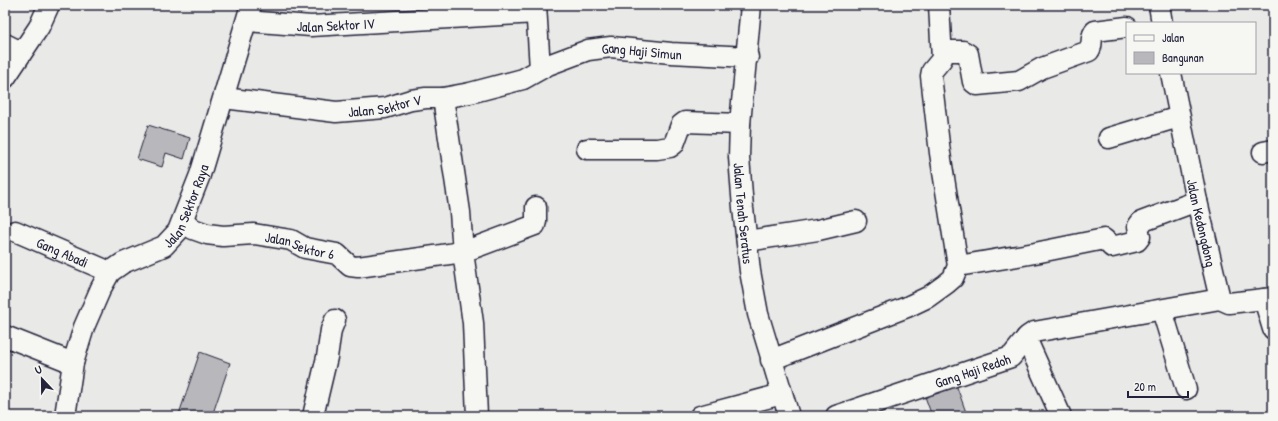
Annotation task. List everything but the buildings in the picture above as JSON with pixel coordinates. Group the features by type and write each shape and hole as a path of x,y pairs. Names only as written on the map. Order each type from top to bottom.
{"street":[{"path":"5,78 13,48 39,26 50,5"},
{"name":"Jalan Tenah Seratus","path":"751,5 748,57 740,124 739,157 750,271 758,314 789,416"},
{"path":"771,360 914,304 928,297 953,278 958,266 940,153 931,76 932,71 942,59 939,5"},
{"path":"1160,5 1162,22"},
{"path":"536,9 540,69"},
{"name":"Jalan Sektor IV","path":"249,13 311,26 536,9"},
{"name":"Jalan Sektor Raya","path":"65,416 73,363 84,327 100,288 110,272 123,263 164,246 178,231 200,175 249,13"},
{"path":"942,50 964,51 968,54 973,80 977,85 1016,82 1042,68 1089,51 1092,48 1092,34 1095,31 1126,27"},
{"name":"Gang Haji Simun","path":"540,69 563,58 588,50 611,46 692,55 748,57"},
{"name":"Jalan Sektor V","path":"224,98 336,112 385,108 426,98 443,98 524,79 540,69"},
{"name":"Jalan Kedongdong","path":"1171,74 1197,201 1220,299"},
{"path":"443,98 460,212 463,252 474,323 477,416"},
{"path":"1109,138 1179,117"},
{"path":"587,149 662,149 674,144 681,125 685,122 740,124"},
{"path":"958,266 1035,253 1104,239 1112,247 1134,241 1140,237 1139,225 1142,221 1197,201"},
{"name":"Jalan Sektor 6","path":"183,220 193,229 207,234 223,236 254,234 291,240 305,248 337,254 350,266 382,264 463,252 534,225 536,221 536,207"},
{"path":"747,241 818,230 856,221"},
{"name":"Gang Abadi","path":"16,231 110,272"},
{"path":"1061,416 1026,338 1034,332 1220,299 1228,303 1268,298 1273,328"},
{"path":"1162,310 1186,389"},
{"path":"313,416 327,357 331,330 335,320"},
{"path":"5,336 73,363"},
{"name":"Gang Haji Redoh","path":"836,416 1012,357 1026,338"},
{"path":"700,416 782,394"}]}
